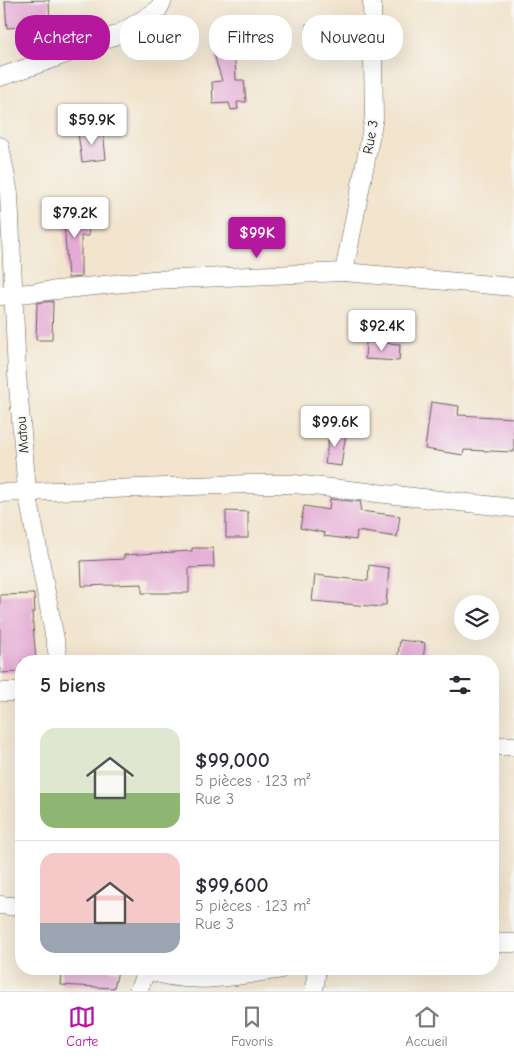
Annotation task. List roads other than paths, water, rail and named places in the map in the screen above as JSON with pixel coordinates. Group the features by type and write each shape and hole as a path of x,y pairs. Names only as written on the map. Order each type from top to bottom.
{"street":[{"path":"0,77 119,34 158,10 163,0"},
{"name":"Rue 3","path":"344,272 374,118 372,0"},
{"name":"Matou","path":"0,146 9,194 7,295 17,375 27,490 58,655"},
{"path":"7,295 152,280 344,272 514,287"},
{"path":"0,492 294,484 514,508"},
{"path":"0,692 15,692"},
{"path":"499,746 514,746"},
{"path":"0,904 15,906"},
{"path":"499,943 514,943"},
{"path":"138,991 144,975"},
{"path":"162,975 170,978 242,975"},
{"path":"314,991 316,975"}]}
